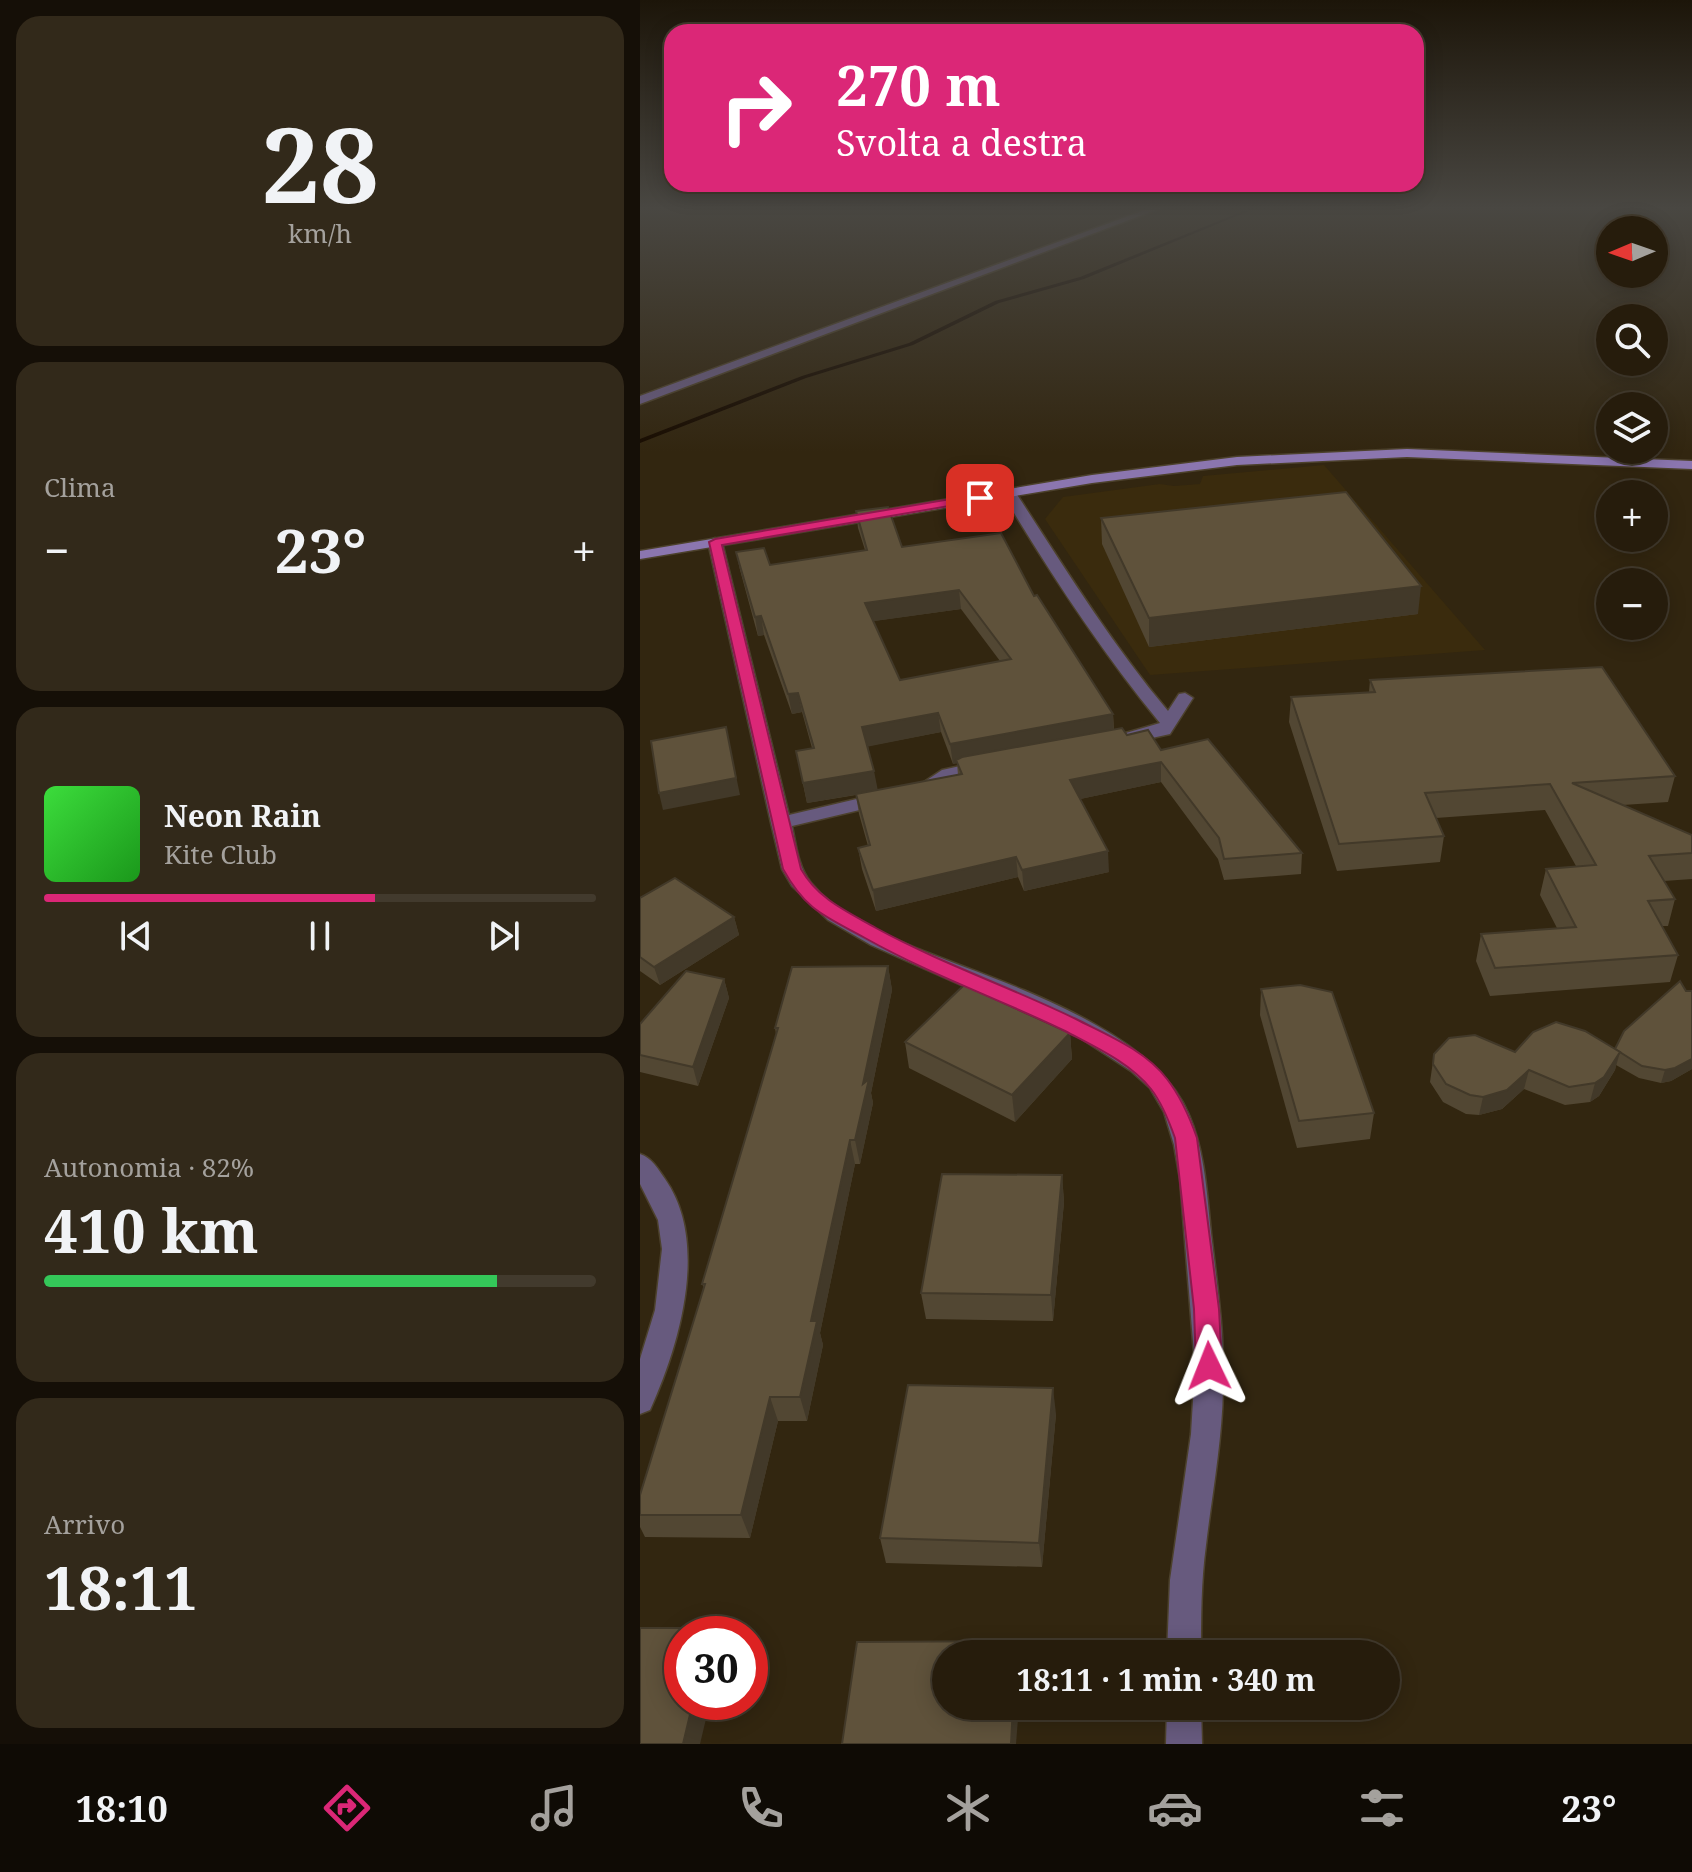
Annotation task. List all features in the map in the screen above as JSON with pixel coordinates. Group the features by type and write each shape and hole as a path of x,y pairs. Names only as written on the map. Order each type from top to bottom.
{"main road":[{"path":"640,555 1009,493 1223,462 1360,453 1460,454 1692,465"}],"street":[{"path":"640,400 938,289"},
{"path":"1009,493 1050,561 1169,723"},
{"path":"715,542 796,880 818,904 889,944 1022,1002 1118,1049 1158,1083 1179,1117 1190,1158 1207,1309 1209,1366 1202,1467 1186,1572 1184,1640"},
{"path":"1107,743 1158,733 1169,723 1185,698 1161,697 1139,686"},
{"path":"781,823 920,790 958,770 1003,762"},
{"path":"640,1164 653,1179 670,1212 675,1231 676,1262 663,1332 640,1401"},
{"path":"1184,1720 1184,1744"}],"shaded area":[{"path":"1324,465 1485,650 1150,675 1045,519 1063,497 1160,484 1200,484 1203,476"}],"building":[{"path":"1346,492 1421,586 1149,618 1101,518"},
{"path":"888,507 902,547 1001,533 1034,596 1037,595 1113,714 950,744 938,713 862,727 874,771 803,783 796,751 814,748 798,693 788,694 761,616 755,617 736,552 764,548 770,565 867,550 856,511","holes":["959,590 1011,659 900,680 865,603"]},
{"path":"1602,667 1675,776 1572,783 1692,835 1692,853 1649,856 1675,899 1648,901 1678,955 1495,968 1481,934 1576,927 1546,869 1596,865 1550,784 1425,793 1444,836 1339,844 1291,697 1375,692 1370,680"},
{"path":"726,727 736,778 659,793 651,741"},
{"path":"1122,728 1127,735 1148,730 1161,750 1208,739 1302,853 1224,859 1219,838 1161,762 1070,780 1108,851 1022,870 1016,857 873,890 858,848 870,845 856,794 962,774 956,760 962,757"},
{"path":"675,878 734,917 654,967 640,957 640,898"},
{"path":"888,966 863,1084 869,1079 855,1140 850,1140 811,1321 817,1321 800,1397 770,1397 741,1515 640,1515 640,1495 705,1284 702,1284 778,1028 775,1028 792,967"},
{"path":"686,971 724,979 693,1067 640,1055 640,1024"},
{"path":"1680,981 1686,991 1692,991 1692,1059 1665,1070 1642,1066 1615,1049 1624,1031"},
{"path":"964,985 1070,1033 1012,1095 905,1042"},
{"path":"1300,985 1332,992 1374,1113 1299,1121 1261,989"},
{"path":"1556,1022 1585,1031 1620,1052 1604,1077 1595,1083 1569,1087 1529,1070 1507,1090 1483,1097 1470,1095 1446,1084 1433,1064 1434,1054 1449,1038 1475,1035 1515,1052 1533,1032"},
{"path":"942,1174 1062,1175 1051,1295 921,1293"},
{"path":"908,1385 1053,1388 1039,1543 880,1538"},
{"path":"640,1628 664,1628 664,1720 689,1720 683,1744 640,1744"},
{"path":"857,1642 932,1642 932,1720 1012,1720 1011,1744 842,1744"}],"waterway":[{"path":"640,441 804,377 911,344 997,302 1042,289"}],"route":[{"path":"980,498 715,542 792,869 796,880 818,904 896,947 1022,1002 1118,1049 1158,1083 1179,1117 1190,1158 1207,1309 1209,1366"}]}
